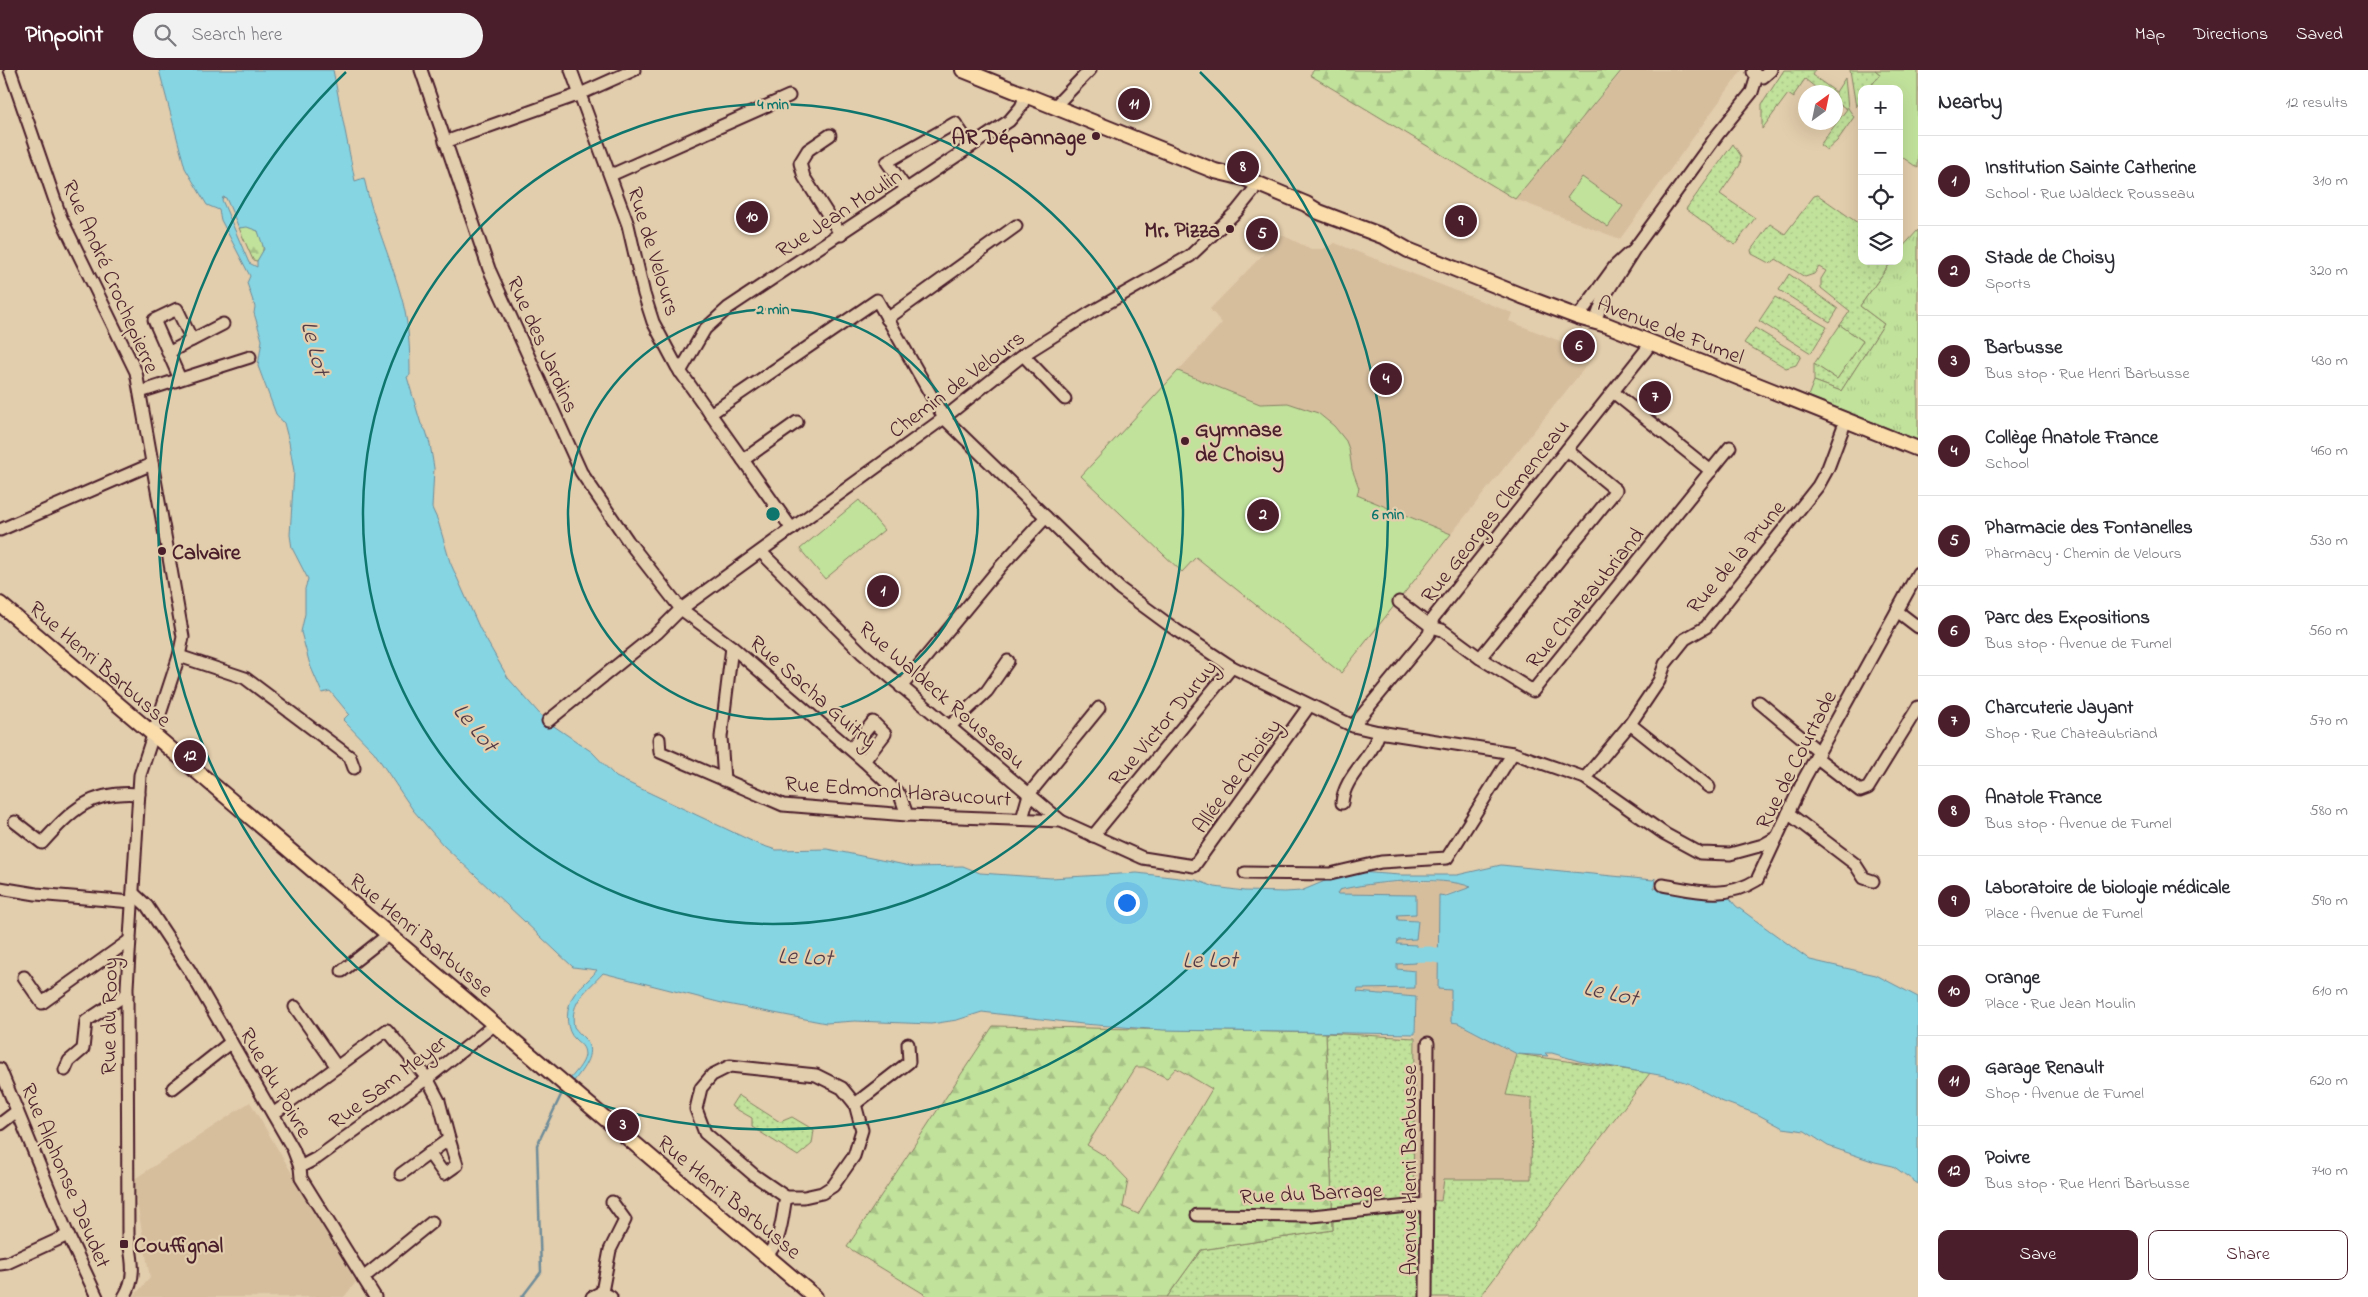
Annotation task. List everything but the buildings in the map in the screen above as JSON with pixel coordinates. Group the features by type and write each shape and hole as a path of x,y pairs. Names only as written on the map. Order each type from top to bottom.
{"main road":[{"name":"Avenue de Fumel","path":"963,70 1215,171 1244,178 1255,188 1306,204 1319,212 1385,238 1408,250 1918,449"},
{"name":"Rue Henri Barbusse","path":"1,607 767,1254 807,1294"}],"street":[{"name":"Rue André Crochepierre","path":"10,70 61,218 136,372 183,637 179,656 152,736"},
{"name":"Rue des Jardins","path":"421,70 489,269 581,472 628,541 681,609"},
{"name":"Rue de Velours","path":"572,70 628,225 644,294 653,322 680,372 792,529"},
{"path":"445,142 580,94 634,70"},
{"path":"1055,106 1090,70"},
{"path":"1595,322 1604,296 1635,248 1718,134 1752,92 1755,73 1766,76 1771,70"},
{"name":"Rue Jean Moulin","path":"680,372 705,328 728,308 841,235 1009,121 1021,107 1026,95"},
{"path":"611,175 789,96"},
{"path":"907,190 887,162 955,123 971,146"},
{"path":"830,135 808,150 800,163 804,176 841,235"},
{"name":"Chemin de Velours","path":"548,721 657,633 681,609 944,418 1023,356 1090,313 1190,256 1237,211 1255,188"},
{"path":"887,319 1016,226"},
{"path":"1578,317 1615,266 1635,248"},
{"path":"710,414 877,300 944,418 1119,588 1176,630 1232,667"},
{"path":"180,379 154,320 177,309 192,340"},
{"path":"168,352 223,324"},
{"name":"Rue Georges Clemenceau","path":"1353,726 1429,634 1433,618 1650,343"},
{"path":"1023,356 1065,399"},
{"path":"140,392 250,357"},
{"path":"1613,392 1711,471"},
{"name":"Rue de la Prune","path":"1585,778 1630,724 1659,681 1665,664 1685,639 1706,627 1818,486 1828,468 1846,420"},
{"path":"743,460 797,422"},
{"name":"Rue Chateaubriand","path":"1399,602 1432,627 1442,630 1480,658 1533,691 1730,447"},
{"path":"1480,658 1616,490 1567,450"},
{"path":"0,530 152,464"},
{"path":"901,686 1001,566 1046,517"},
{"name":"Rue Waldeck Rousseau","path":"760,552 862,653 1060,820"},
{"name":"Rue de Courtade","path":"1663,885 1714,894 1742,890 1757,880 1818,754 1918,573"},
{"name":"Rue Sacha Guitry","path":"681,609 732,647 851,749 900,794 907,814"},
{"path":"1897,611 1918,627"},
{"path":"724,780 721,737 732,647"},
{"path":"179,656 244,678 350,757 354,768"},
{"path":"949,727 987,691 1008,661"},
{"name":"Rue Victor Duruy","path":"1093,836 1232,667 1353,726 1379,732 1513,753 1585,778 1665,834 1700,853 1730,854 1777,837"},
{"path":"1759,702 1860,791 1868,788 1918,706"},
{"name":"Allée de Choisy","path":"1194,866 1309,706"},
{"path":"1022,819 1029,794 1099,708"},
{"path":"851,749 873,722 886,734 864,761"},
{"path":"1630,724 1709,787"},
{"path":"1342,804 1343,791 1376,744 1379,732"},
{"name":"Rue du Rooy","path":"124,1297 131,1286 134,1272 128,1236 127,994 140,775 152,736"},
{"name":"Rue Edmond Haraucourt","path":"659,738 660,752 783,805 907,814 1060,820 1143,858 1194,866"},
{"path":"1245,873 1330,874 1380,862 1447,858 1513,753"},
{"path":"15,822 38,847 68,814 91,799 120,792 139,794"},
{"path":"1788,813 1855,864 1864,878 1873,881"},
{"path":"0,888 36,894 133,897"},
{"name":"Rue du Poivre","path":"133,897 147,906 190,971 273,1114 300,1167 301,1178 375,1297"},
{"path":"342,971 389,934"},
{"path":"24,977 42,1003 130,940"},
{"path":"65,1070 69,1061 83,1049 86,1021 127,994"},
{"path":"295,1007 337,1067"},
{"name":"Rue Sam Meyer","path":"300,1167 317,1158 427,1078 495,1024"},
{"path":"273,1114 387,1030 427,1078 439,1101 456,1165 444,1174 429,1154"},
{"path":"173,1088 231,1042"},
{"name":"Avenue Henri Barbusse","path":"1426,1297 1428,1043"},
{"path":"855,1104 909,1062 908,1044"},
{"path":"730,1066 746,1066 816,1075 842,1088 855,1104 862,1130 854,1156 834,1186 822,1193 804,1197 786,1197 754,1176 705,1132 696,1109 701,1088 712,1075 730,1066"},
{"name":"Rue Alphonse Daudet","path":"0,1069 68,1235 97,1297"},
{"path":"0,1124 17,1112"},
{"path":"402,1174 449,1139"},
{"path":"767,1254 777,1239 786,1197"},
{"path":"602,1295 610,1250 625,1220 612,1202"},
{"name":"Rue du Barrage","path":"1197,1215 1312,1216 1427,1204"},
{"path":"363,1278 432,1222"},
{"path":"0,1264 7,1264 68,1235"}],"shaded area":[{"path":"1623,70 1742,70 1620,239 1515,199"},
{"path":"1282,235 1311,249 1323,249 1335,243 1512,313 1509,321 1595,355 1451,534 1356,495 1359,488 1352,469 1349,449 1334,426 1288,403 1260,404 1178,371 1222,323 1210,309"},
{"path":"1400,882 1456,882 1472,887 1439,896 1439,989 1451,990 1451,1021 1517,1054 1506,1094 1532,1097 1531,1179 1444,1179 1441,1201 1413,1199 1416,997 1357,992 1358,989 1415,971 1397,969 1397,964 1417,945 1397,944 1397,940 1418,921 1398,920 1397,915 1416,895 1336,894 1339,890 1366,883 1384,884"},
{"path":"250,1102 356,1282 344,1297 133,1297 150,1278 133,1180"}],"green space":[{"path":"1314,70 1622,70 1515,199 1310,75"},
{"path":"1784,70 1815,70 1812,75 1826,85 1812,85 1805,79 1801,85 1798,85 1794,98 1788,94 1762,129 1762,104"},
{"path":"1850,70 1875,70 1880,74 1872,85 1858,85 1858,104 1856,107"},
{"path":"1875,70 1918,70 1918,168 1903,158 1903,85 1872,85 1880,74"},
{"path":"1845,78 1848,108 1854,117 1837,141 1827,150 1820,145 1831,130 1843,130 1843,114 1847,109 1843,106 1843,85 1840,85"},
{"path":"1733,144 1741,156 1740,165 1720,194 1755,218 1735,245 1686,209"},
{"path":"1582,177 1623,206 1608,227 1567,198"},
{"path":"1818,195 1858,223 1858,265 1889,265 1860,306 1884,324 1841,391 1814,381 1814,364 1837,379 1863,341 1840,325 1850,311 1821,288 1821,279 1826,271 1819,267 1814,274 1805,277 1776,259 1773,263 1767,262 1752,254 1751,250 1770,224 1785,234 1814,196"},
{"path":"247,226 258,231 263,243 262,254 257,261 253,260 239,228"},
{"path":"1918,230 1918,440 1808,396 1814,381 1841,391 1884,324 1860,306 1889,265 1903,265 1903,247"},
{"path":"1789,274 1838,309 1830,322 1779,290"},
{"path":"1775,297 1827,327 1811,353 1759,321"},
{"path":"1840,325 1863,341 1837,379 1814,364"},
{"path":"1755,328 1801,356 1796,365 1786,368 1744,343"},
{"path":"1178,371 1260,404 1288,403 1318,413 1334,426 1346,441 1352,469 1359,488 1357,495 1451,534 1341,673 1196,557 1182,572 1081,476"},
{"path":"859,500 884,530 825,579 800,549"},
{"path":"993,1026 1326,1033 1333,1230 1201,1250 1167,1297 929,1297 847,1247","holes":["1136,1067 1144,1067 1167,1078 1176,1068 1212,1089 1138,1214 1123,1207 1128,1180 1105,1156 1087,1145"]},
{"path":"1326,1033 1415,1038 1413,1199 1441,1201 1444,1179 1531,1179 1532,1098 1506,1095 1517,1054 1650,1073 1480,1297 1167,1297 1201,1250 1333,1230"},
{"path":"738,1095 780,1122 792,1117 814,1130 812,1144 798,1156 752,1127 752,1118 731,1106"}],"water":[{"path":"159,70 333,70 355,181 364,178 372,210 394,271 403,303 407,321 409,348 410,375 407,377 421,424 426,431 430,444 434,468 432,508 438,521 450,562 480,629 508,678 545,720 592,752 616,777 758,844 776,850 827,849 915,867 963,866 980,873 1051,878 1137,873 1196,880 1215,887 1244,891 1285,892 1301,891 1325,881 1359,872 1400,875 1457,875 1501,865 1653,880 1655,878 1654,888 1728,896 1736,906 1810,960 1876,975 1918,997 1918,1184 1893,1166 1828,1146 1805,1131 1783,1128 1757,1114 1721,1101 1688,1083 1665,1076 1579,1061 1552,1053 1545,1053 1548,1056 1517,1054 1458,1023 1451,1022 1451,990 1438,989 1439,895 1446,896 1471,887 1442,881 1369,884 1339,890 1337,894 1416,895 1416,914 1397,915 1398,920 1418,921 1416,939 1398,940 1397,944 1417,945 1416,963 1397,964 1397,969 1415,971 1415,988 1358,989 1357,992 1416,997 1415,1034 1163,1030 1083,1024 982,1012 957,1020 931,1024 855,1021 826,1023 722,1003 603,973 581,997 574,1010 574,1027 589,1045 590,1051 586,1063 572,1084 568,1081 581,1065 585,1052 570,1031 567,1017 569,1007 572,998 578,990 597,970 573,967 443,845 413,810 374,752 343,720 349,714 330,691 322,693 310,665 301,632 305,614 305,589 308,579 292,548 290,535 294,471 284,423 276,414 258,366 262,340 254,313 255,307 247,283 250,276 221,220 219,210 207,205 185,168","holes":["223,197 226,198 239,228 247,227 258,231 264,249 257,261 257,267 249,263 222,200"]}],"waterway":[{"name":"Le Lot","path":"1396,955 1430,954 1457,960"},
{"path":"522,1297 541,1272 537,1145 563,1091"}],"place":[{"name":"Garage Renault","path":"1134,104"},
{"name":"AR Dépannage","path":"1096,136"},
{"name":"Anatole France","path":"1243,167"},
{"name":"Orange","path":"752,217"},
{"name":"Laboratoire de biologie médicale","path":"1461,221"},
{"name":"Mr. Pizza","path":"1230,229"},
{"name":"Pharmacie des Fontanelles","path":"1262,234"},
{"name":"Parc des Expositions","path":"1579,346"},
{"name":"Collège Anatole France","path":"1386,379"},
{"name":"Charcuterie Jayant","path":"1655,397"},
{"name":"Gymnase de Choisy","path":"1185,441"},
{"name":"Stade de Choisy","path":"1263,515"},
{"name":"Calvaire","path":"162,551"},
{"name":"Institution Sainte Catherine","path":"883,591"},
{"name":"Poivre","path":"190,756"},
{"name":"Barbusse","path":"623,1125"},
{"name":"Couffignal","path":"124,1244"}]}
